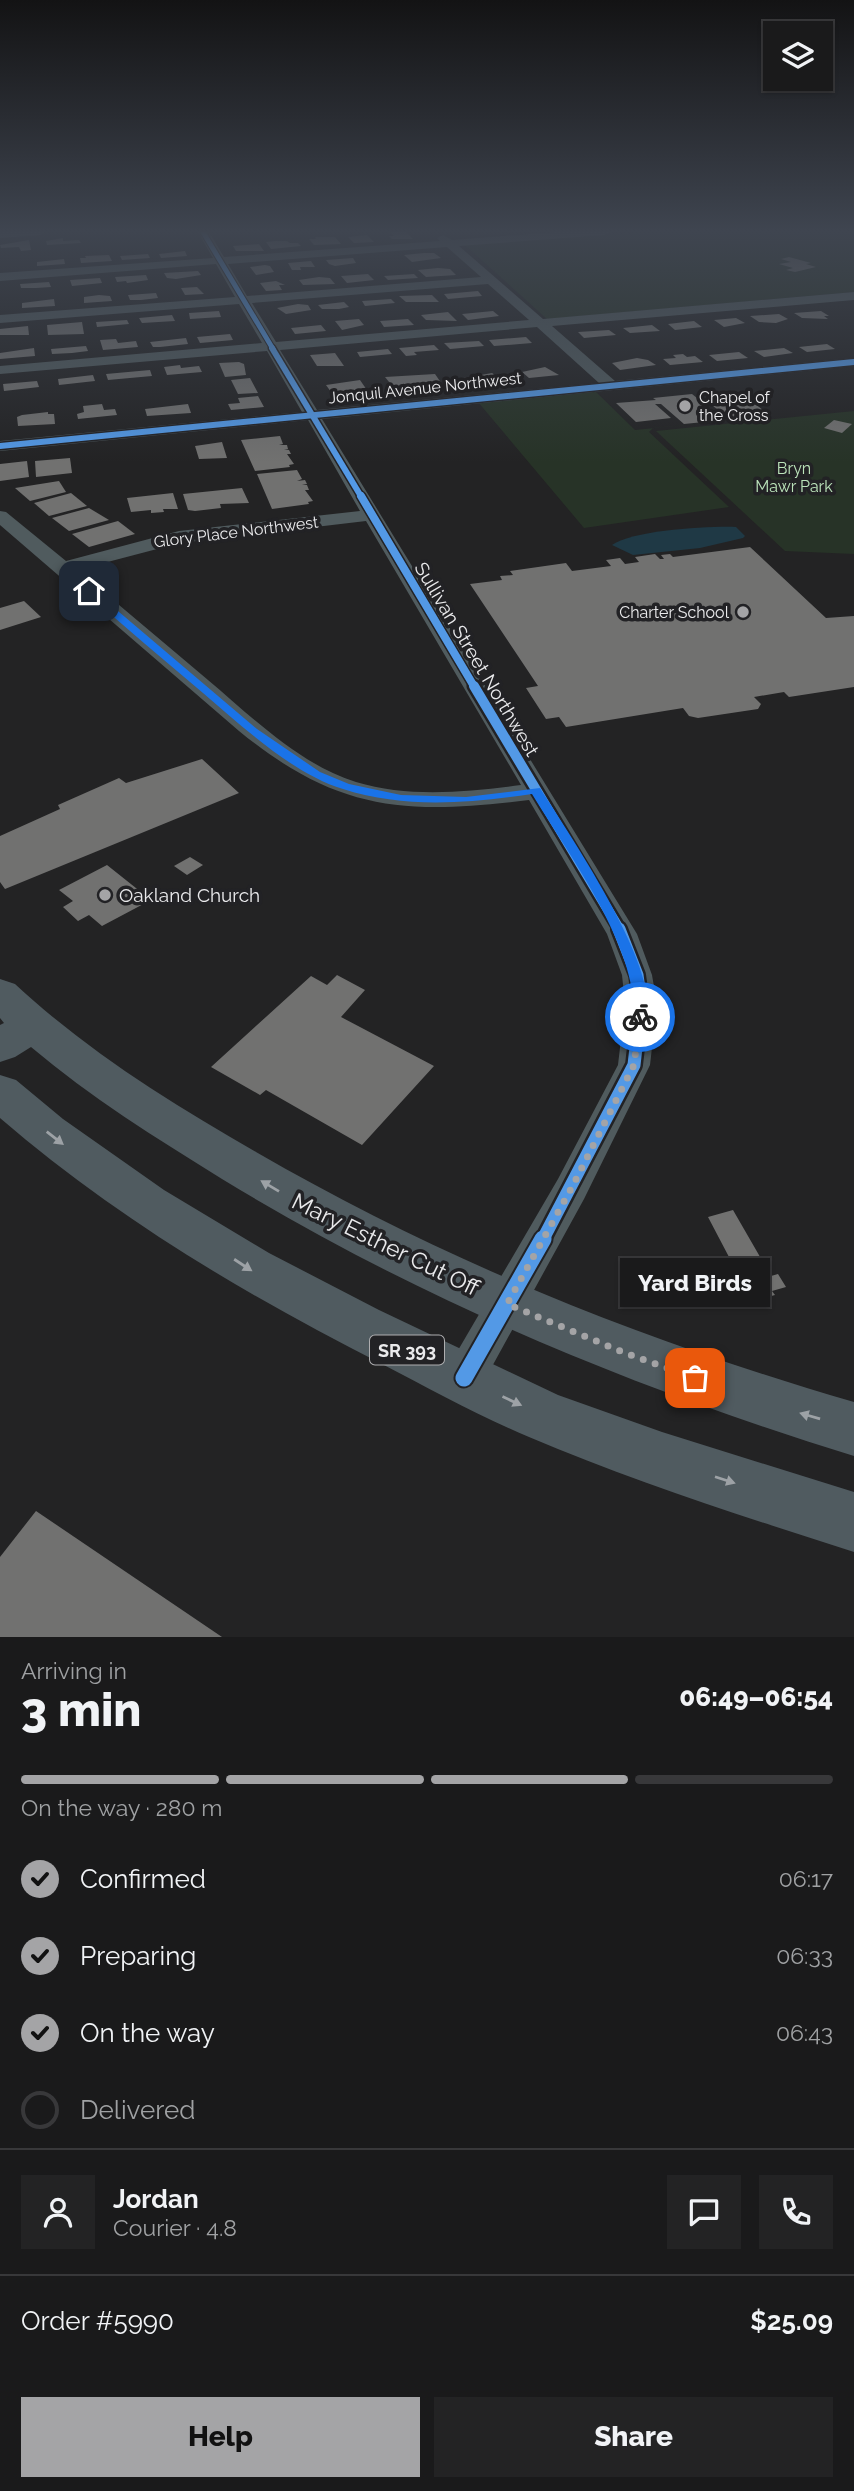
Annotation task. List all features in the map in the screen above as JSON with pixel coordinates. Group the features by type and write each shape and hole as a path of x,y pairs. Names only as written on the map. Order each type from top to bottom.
{"main road":[{"name":"Mary Esther Cut Off","path":"11,1021 80,1060 162,1118 276,1190 387,1249 507,1304 625,1353 796,1413 854,1429"},
{"name":"SR 393","path":"0,1092 94,1168 255,1272 464,1378 559,1422 854,1522"}],"street":[{"path":"0,319 136,308"},
{"name":"Sullivan Street Northwest","path":"248,308 622,934 637,975 641,1004 634,1065 571,1189 464,1378"},
{"path":"523,308 612,386"},
{"path":"0,370 710,308"},
{"name":"Jonquil Avenue Northwest","path":"0,446 854,362"},
{"name":"Glory Place Northwest","path":"62,568 179,537 371,515"},
{"path":"0,516 253,731 316,774 346,787 401,798 466,800 536,791"}],"green space":[{"path":"535,308 668,308 547,319"},
{"path":"594,390 635,430 653,428 649,432 729,507 584,528 478,402"},
{"name":"Bryn Mawr Park","path":"854,411 854,554 785,551 656,431"}],"water":[{"path":"736,527 745,536 743,538 700,548 633,555 612,545 654,532"}],"building":[{"path":"278,308 311,310 286,314"},
{"path":"219,311 221,317 190,319 189,313"},
{"path":"493,311 499,316 468,320 462,314"},
{"path":"821,311 829,316 824,316 828,319 802,318 794,313"},
{"path":"448,312 457,321 426,320 421,315"},
{"path":"779,314 788,319 776,323 759,322 750,316"},
{"path":"172,315 175,321 142,323 139,318"},
{"path":"736,318 745,323 724,327 714,320"},
{"path":"359,319 364,325 342,330 335,321"},
{"path":"408,319 414,325 384,327 380,321"},
{"path":"127,320 129,324 97,327 96,322"},
{"path":"694,321 702,327 675,330 668,324"},
{"path":"82,322 84,334 48,335 47,325"},
{"path":"321,325 326,331 295,334 291,328"},
{"path":"652,325 660,331 630,333 623,328"},
{"path":"28,326 29,335 0,335 0,329"},
{"path":"609,330 616,335 584,338 578,332"},
{"path":"230,334 233,340 200,343 197,337"},
{"path":"526,337 532,343 494,346 489,340"},
{"path":"186,338 188,344 153,347 150,342"},
{"path":"116,339 118,343 136,341 138,347 103,350 100,340"},
{"path":"479,341 484,346 450,349 444,343"},
{"path":"827,344 835,349 807,352 799,347"},
{"path":"434,345 439,350 414,352 417,355 406,356 399,348"},
{"path":"86,346 88,351 72,353 52,354 51,349"},
{"path":"34,348 35,356 0,359 0,353"},
{"path":"784,348 793,353 764,357 754,351"},
{"path":"388,349 392,354 360,357 357,352"},
{"path":"739,352 748,358 717,361 709,355"},
{"path":"335,353 344,366 317,366 310,355"},
{"path":"683,354 687,357 695,356 703,362 670,365 663,359 676,358 673,355"},
{"path":"637,358 656,365 620,370 612,363"},
{"path":"219,363 244,364 246,375 225,377"},
{"path":"180,365 181,368 199,366 202,372 167,375 164,367"},
{"path":"545,367 559,375 529,378 522,372"},
{"path":"150,370 152,376 108,380 106,374"},
{"path":"492,373 504,381 470,385 464,378"},
{"path":"435,374 444,387 413,388 416,391 398,393 385,377"},
{"path":"93,375 95,381 59,385 58,379"},
{"path":"250,378 258,393 238,394 231,380"},
{"path":"360,380 369,393 336,399 326,385"},
{"path":"37,381 39,387 4,391 3,384"},
{"path":"692,394 724,420 684,424 661,404 655,404 671,418 636,422 616,403 656,400 653,398"},
{"path":"258,396 264,407 231,410 228,404 240,403 238,398"},
{"path":"753,402 769,415 730,419 713,406"},
{"path":"102,404 104,410 115,409 117,415 78,419 77,414 84,412 83,406"},
{"path":"188,404 191,413 147,416 145,409"},
{"path":"48,412 54,414 55,424 18,426 17,417"},
{"path":"834,420 852,424 842,433 824,428"},
{"path":"280,436 283,444 279,445 287,445 288,449 284,449 289,450 291,454 287,454 294,464 289,465 290,467 255,471 241,440"},
{"path":"222,442 227,458 199,459 195,446"},
{"path":"70,458 72,473 36,477 35,461"},
{"path":"27,461 29,477 0,481 0,464"},
{"path":"297,470 302,479 297,481 305,480 307,484 302,485 307,485 309,490 305,490 313,501 308,502 309,504 272,509 257,474"},
{"path":"59,481 66,492 30,501 15,488"},
{"path":"242,488 249,503 220,504 221,508 195,511 188,510 183,494"},
{"path":"71,493 87,506 49,516 34,503"},
{"path":"173,493 178,509 163,509 164,512 131,512 127,498"},
{"path":"89,508 109,520 69,531 52,518"},
{"path":"118,521 135,534 89,547 72,534"},
{"path":"750,547 826,618 854,616 854,687 789,697 784,692 754,697 761,704 758,709 698,718 689,716 683,708 566,727 559,717 546,719 526,688 538,686 470,584 502,580 500,576 513,575 510,571 566,563 572,571 611,566 606,560 620,558 625,564 639,562 635,557 655,554 664,559 661,555 670,554 673,557"},
{"path":"24,601 41,617 0,630 0,608"},
{"path":"202,759 239,793 5,889 0,882 0,836 60,809 58,805 119,778 126,783"},
{"path":"190,857 203,865 187,875 174,866"},
{"name":"Oakland Church","path":"107,865 151,900 102,926 89,915 78,921 63,907 73,901 59,890"},
{"path":"337,975 365,990 341,1017 434,1066 362,1145 266,1090 260,1095 211,1067 311,976 327,985"},
{"path":"733,1210 771,1276 778,1274 786,1287 772,1291 775,1295 760,1299 758,1295 750,1297 708,1217"},
{"path":"36,1511 222,1637 0,1637 0,1557"}],"cycle path":[{"path":"249,308 622,934 637,975 641,1004 634,1065 571,1189 464,1378"},
{"path":"0,446 854,362"}],"way so far":[{"path":"640,1017 634,1065 571,1189 507,1304 625,1353 695,1378"}],"place":[{"name":"Chapel of the Cross","path":"685,406"},
{"name":"Charter School","path":"743,612"},
{"name":"Oakland Church","path":"105,895"},
{"name":"Yard Birds","path":"695,1378"}],"route":[{"path":"89,591 253,731 316,774 346,787 401,798 466,800 536,791 622,934 637,975 640,1017"}]}
